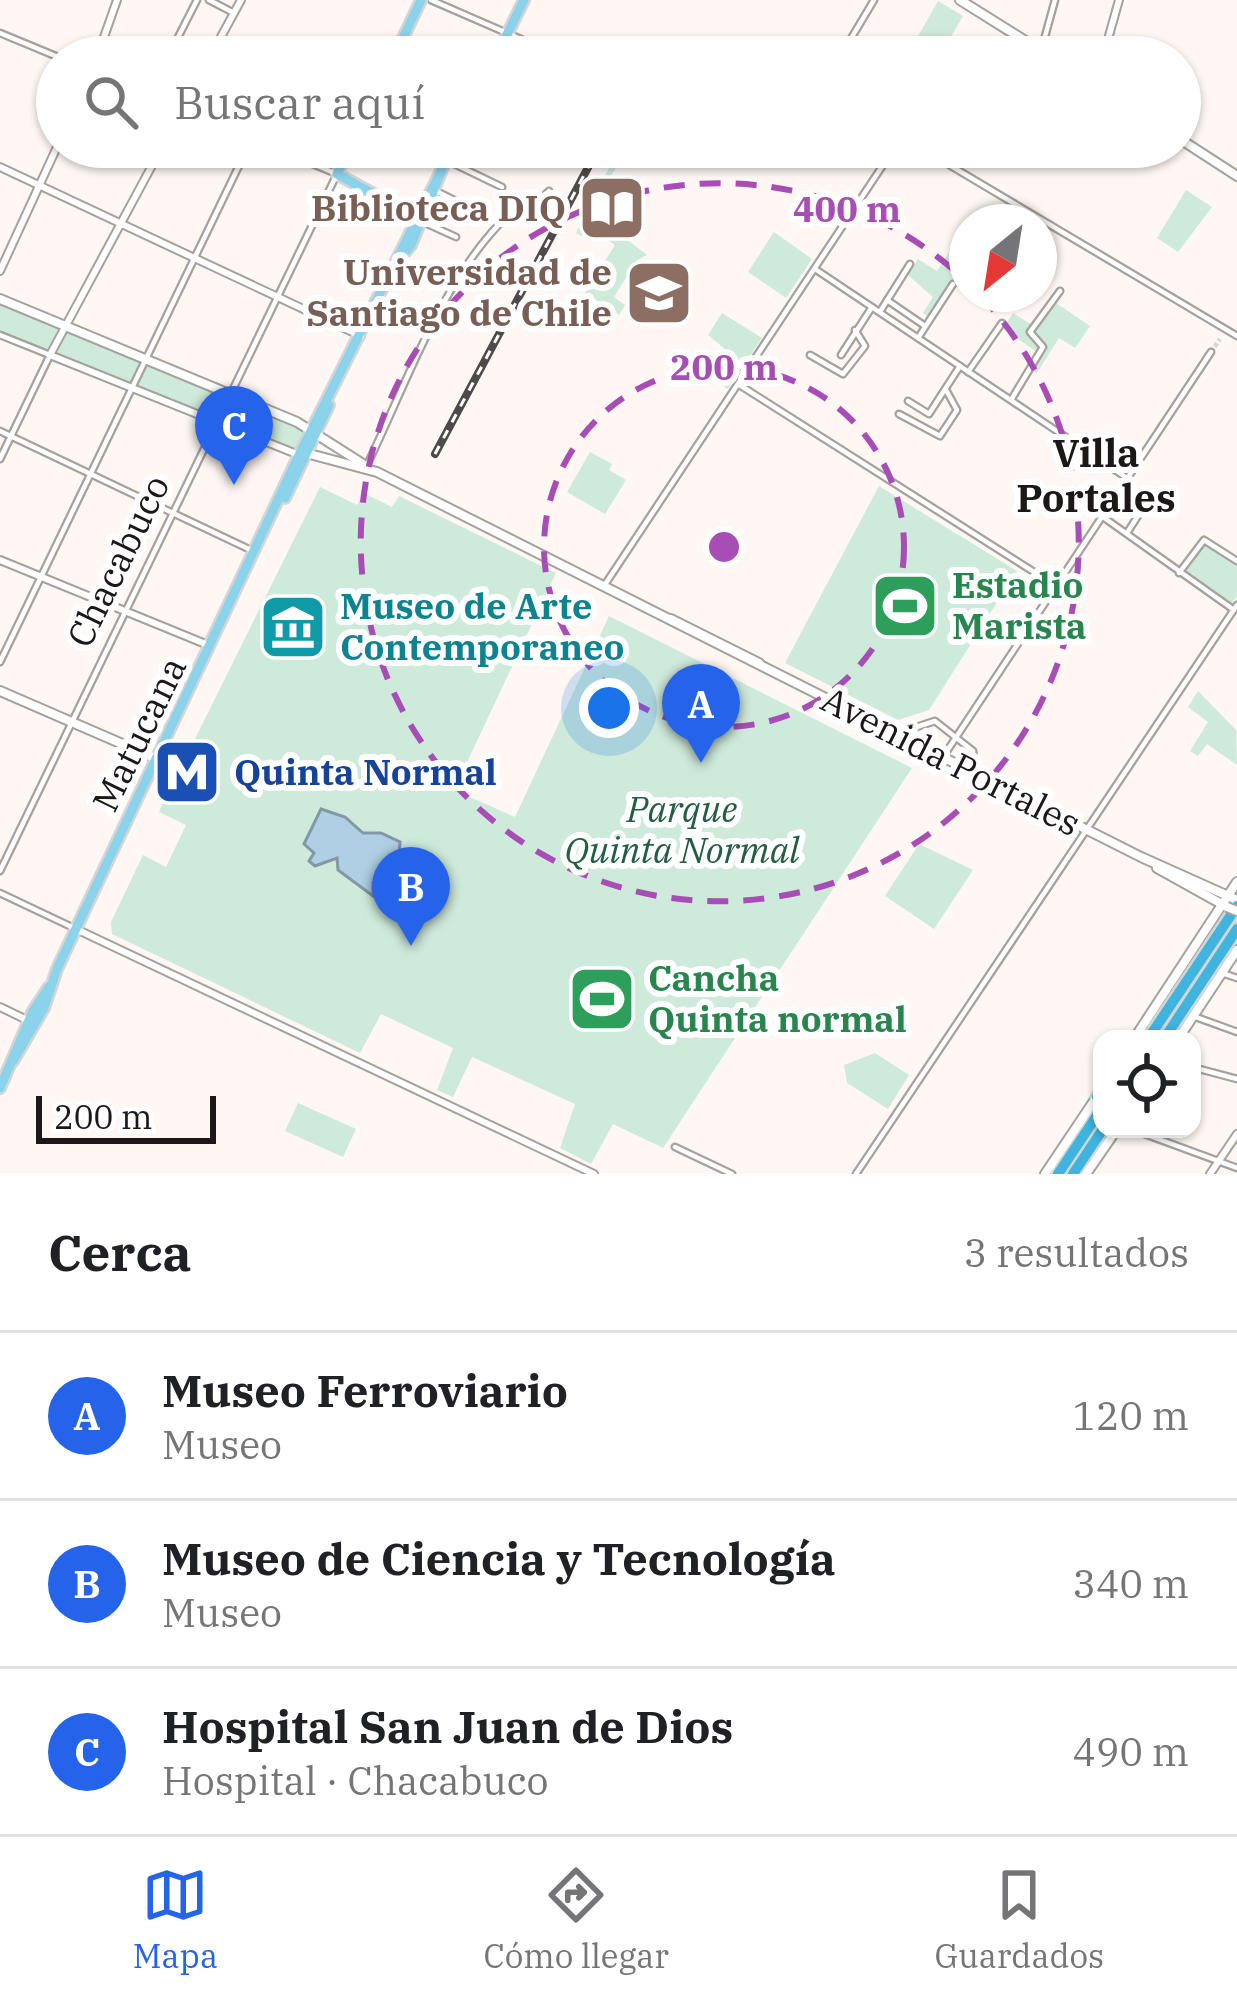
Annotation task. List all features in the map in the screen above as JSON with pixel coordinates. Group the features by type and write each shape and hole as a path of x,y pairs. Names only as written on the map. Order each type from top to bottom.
{"highway":[{"path":"1154,1030 1232,903"},
{"path":"1173,1030 1237,929"},
{"path":"1058,1174 1093,1111"},
{"path":"1073,1174 1097,1138"}],"main road":[{"path":"404,36 421,0"},
{"path":"506,36 524,0"},
{"path":"960,0 1017,36"},
{"path":"1201,153 1237,176"},
{"name":"Chacabuco","path":"337,174 340,168"},
{"name":"Matucana","path":"0,1088 396,263 436,191 443,168"},
{"name":"Matucana","path":"418,222 443,168"},
{"path":"337,174 418,222"},
{"name":"Avenida Portales","path":"0,299 230,392 314,434 366,467 1232,903"},
{"name":"Avenida Portales","path":"304,454 366,467"},
{"path":"0,691 157,759"},
{"path":"1140,1030 1232,903 1237,882"},
{"path":"1177,1030 1193,1016 1237,950"},
{"path":"1046,1174 1093,1107"},
{"path":"1086,1174 1111,1138"}],"street":[{"path":"105,36 118,0"},
{"path":"179,36 197,0"},
{"path":"209,0 234,13"},
{"path":"222,36 241,0"},
{"path":"431,0 516,36"},
{"path":"853,36 874,0"},
{"path":"1045,36 1055,0"},
{"path":"1109,36 1119,0"},
{"path":"0,33 36,48"},
{"path":"0,166 361,336"},
{"path":"0,271 47,168"},
{"path":"0,459 64,325 151,168"},
{"path":"0,662 238,168"},
{"path":"323,168 337,174"},
{"path":"452,168 502,188"},
{"path":"604,586 882,168"},
{"path":"955,168 1237,336"},
{"name":"Chacabuco","path":"0,871 337,174"},
{"path":"436,191 478,212"},
{"path":"366,467 475,248 515,208 536,204 549,191"},
{"path":"418,222 456,237"},
{"path":"880,312 910,264"},
{"path":"815,269 1127,478"},
{"path":"918,338 949,290"},
{"path":"1011,400 1043,347 1030,332 1060,291"},
{"path":"887,300 926,326"},
{"path":"841,355 872,307"},
{"path":"968,372 1002,323"},
{"path":"1220,339 1226,329"},
{"path":"810,355 843,374 865,346 855,330"},
{"path":"0,335 304,454"},
{"path":"943,757 1210,352"},
{"path":"908,401 929,414 960,366"},
{"path":"738,384 1056,586"},
{"path":"899,414 940,436 957,410 946,390"},
{"path":"0,431 256,553"},
{"path":"1119,490 1143,508 1127,533"},
{"path":"856,1174 1235,608 1102,516"},
{"path":"1179,573 1204,540 1237,561"},
{"path":"0,560 211,646"},
{"path":"898,734 932,720 957,735 976,756 976,773"},
{"path":"0,893 594,1174"},
{"path":"1222,973 1237,978"},
{"path":"0,1007 32,1022"},
{"path":"1193,1016 1237,1032"},
{"path":"1201,1069 1237,1079"},
{"path":"1210,1174 1237,1134"},
{"path":"1155,1138 1237,1168"},
{"path":"675,1147 732,1174"}],"green space":[{"path":"938,1 963,16 951,36 918,36"},
{"path":"609,168 616,168 607,183 611,186 593,214 647,255 637,260 614,297 625,305 619,315 585,293 615,245 590,228 581,236 576,233"},
{"path":"1186,190 1212,207 1178,252 1157,238"},
{"path":"774,232 812,259 786,298 748,272"},
{"path":"949,253 949,298 934,320 923,313 933,297 908,275 918,259 937,271"},
{"path":"0,302 307,430 296,451 0,331"},
{"path":"1057,304 1090,326 1075,348 1059,338 1037,373 1029,367 1037,352 1003,329 1013,313 1037,328 1049,312 1057,312"},
{"path":"722,313 762,338 728,389 718,383 726,368 715,360 724,348 708,335"},
{"path":"590,452 612,464 609,470 626,480 605,514 567,492"},
{"name":"Estadio Marista","path":"879,486 1017,571 929,710 898,720 785,663"},
{"name":"Parque Quinta Normal","path":"320,487 357,505 364,493 392,507 399,496 556,573 454,790 515,817 609,616 912,768 663,1148 613,1124 591,1164 560,1148 575,1104 472,1057 453,1097 437,1090 453,1048 381,1014 360,1053 112,934 111,922 143,855 166,867 186,825 159,812 172,783 196,792 209,762 188,753"},
{"path":"1205,542 1237,563 1237,596 1230,606 1183,574"},
{"path":"1198,691 1236,730 1237,765 1207,744 1198,756 1190,751 1208,722 1188,707"},
{"path":"919,844 973,870 934,929 885,896"},
{"path":"875,1053 909,1075 888,1109 847,1083 844,1065"},
{"path":"298,1103 356,1129 343,1157 285,1131"}],"water":[{"path":"321,809 345,817 363,833 381,833 400,842 399,855 385,864 394,873 387,889 373,883 373,896 338,870 337,858 315,866 309,861 314,853 304,844"}],"tunnel":[{"path":"1211,352 1220,339"}],"railway":[{"path":"435,454 588,168"}],"place":[{"name":"Biblioteca DIQ","path":"612,208"},
{"name":"Universidad de Santiago de Chile","path":"659,293"},
{"name":"Hospital San Juan de Dios","path":"234,485"},
{"name":"Estadio Marista","path":"905,606"},
{"name":"Museo de Arte Contemporaneo","path":"293,627"},
{"name":"Museo Ferroviario","path":"701,763"},
{"name":"Quinta Normal","path":"187,772"},
{"name":"Museo de Ciencia y Tecnología","path":"411,946"},
{"name":"Cancha Quinta normal","path":"602,999"}],"district":[{"name":"Villa Portales","path":"1096,476"}]}
